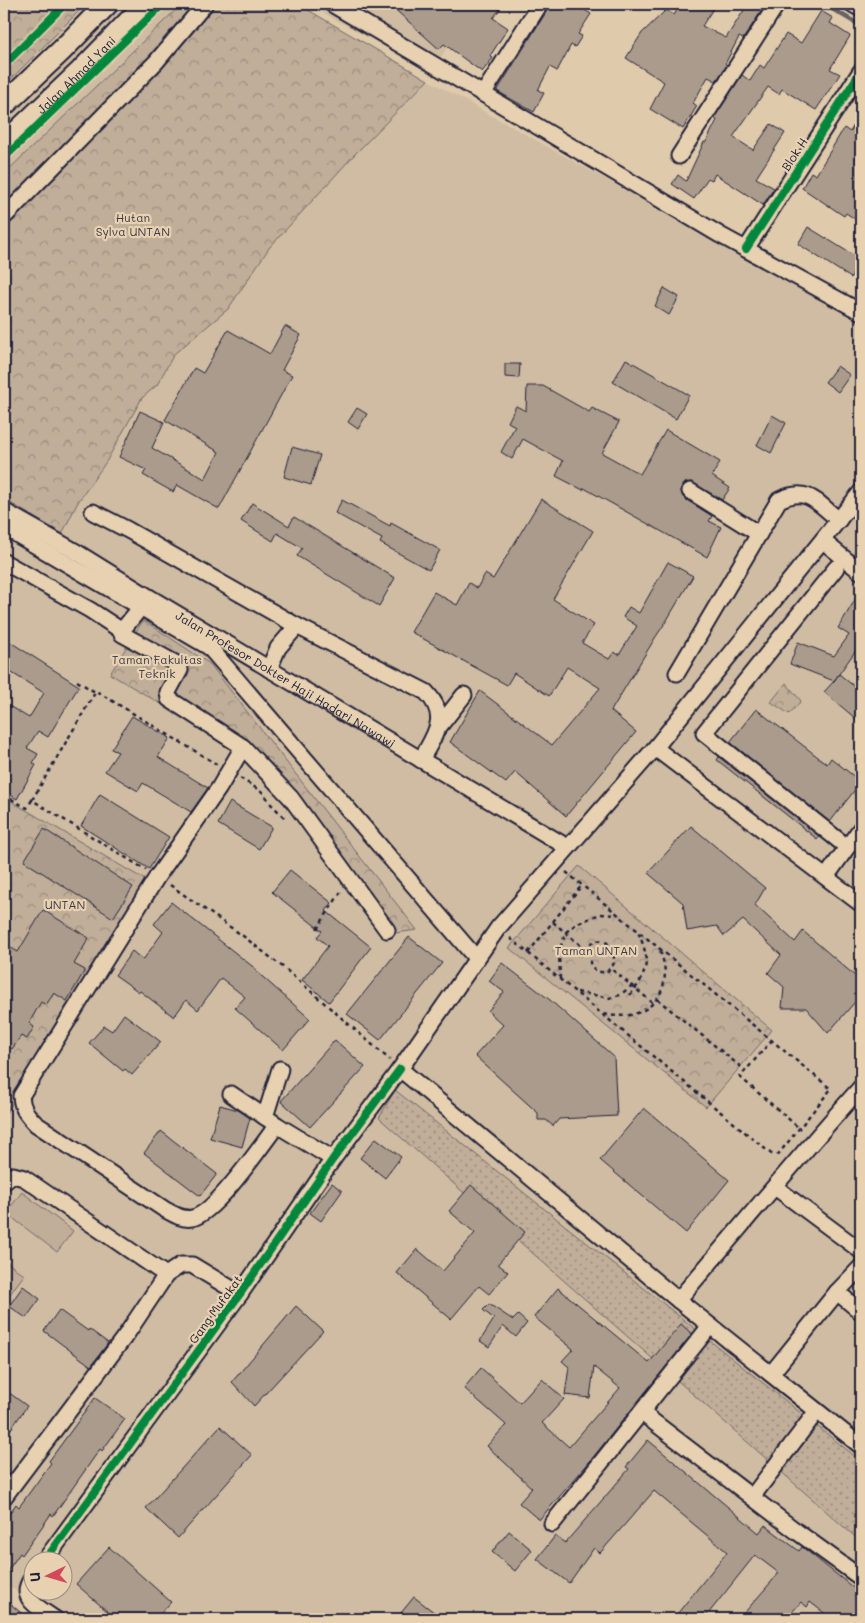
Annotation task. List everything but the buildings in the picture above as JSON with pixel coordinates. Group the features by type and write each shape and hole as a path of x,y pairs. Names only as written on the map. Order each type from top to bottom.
{"highway":[{"path":"4,105 107,4"},
{"name":"Jalan Ahmad Yani","path":"4,144 81,71 146,4"}],"street":[{"path":"4,217 156,62 205,4"},
{"path":"332,4 746,249 861,312"},
{"path":"483,94 540,4"},
{"path":"852,4 861,9"},
{"path":"679,156 775,7"},
{"name":"Blok H","path":"746,249 861,70"},
{"path":"690,491 759,534"},
{"name":"Gang Mufakat","path":"52,1550 240,1294 333,1159 400,1070 498,928 656,748 861,492"},
{"path":"677,673 779,500 791,494 800,493 807,495 839,520"},
{"name":"Jalan Profesor Dokter Haji Hadari Nawawi","path":"4,511 78,552 142,601 209,647 476,958"},
{"path":"93,512 297,626 426,692 434,700 438,713 438,728"},
{"name":"Jalan Profesor Dokter Haji Hadari Nawawi","path":"4,527 269,669 567,848"},
{"path":"823,541 861,572"},
{"path":"4,562 90,610 122,631 122,634 174,663 180,670 168,692 168,699 243,747 291,798 387,930"},
{"path":"836,568 704,733 847,848"},
{"path":"122,631 142,601"},
{"path":"269,669 278,648 297,626"},
{"path":"421,760 438,728 464,695"},
{"path":"243,747 220,788 157,877 21,1096 22,1106 26,1114 36,1124 164,1209 184,1219 195,1218 212,1207 242,1171 271,1121 280,1069"},
{"path":"656,748 861,904"},
{"path":"826,877 861,828"},
{"path":"400,1070 678,1300 861,1446"},
{"path":"678,1300 816,1137 861,1087"},
{"path":"230,1094 333,1159"},
{"path":"4,1182 13,1175 24,1178 166,1275"},
{"path":"775,1187 860,1247"},
{"path":"4,1497 126,1335 166,1275 181,1264 192,1265 240,1294"},
{"path":"770,1374 837,1292 861,1266"},
{"path":"837,1292 861,1312"},
{"path":"552,1524 710,1326"},
{"path":"752,1497 817,1411"},
{"path":"642,1413 861,1578"},
{"path":"30,1600 55,1619"}],"path":[{"path":"4,65 65,4"},
{"path":"77,681 264,793 270,803 290,823"},
{"path":"4,795 26,808 95,692"},
{"path":"32,800 157,877 242,936 284,968 400,1070"},
{"path":"498,928 776,1158 831,1089 555,862"},
{"path":"317,929 345,884"},
{"path":"528,953 582,885"},
{"path":"560,979 559,951 566,932 576,924 600,914 618,915"},
{"path":"553,922 584,947 591,954 590,963 594,970 607,972 614,963 614,955 608,943 602,940 592,941 584,947 580,956"},
{"path":"630,995 646,970 645,948 637,931"},
{"path":"603,1013 617,1017 632,1016 646,1009 657,999 663,987 666,974 660,949"},
{"path":"610,968 652,1003"},
{"path":"575,991 610,998 620,995 635,982"},
{"path":"657,999 746,1071"},
{"path":"772,1040 740,1077 800,1128"}],"shaded area":[{"path":"4,4 298,4 428,80 861,322 861,1619 55,1619 29,1600 72,1600 72,1550 22,1550 22,1595 4,1582"},
{"path":"307,4 476,4 431,72"}],"green space":[{"path":"4,4 86,4 4,86"},
{"name":"Hutan Sylva UNTAN","path":"182,4 298,4 428,80 355,154 269,248 228,309 174,354 157,385 142,398 106,462 78,502 62,534 4,499 4,174"},
{"name":"Taman Fakultas Teknik","path":"143,620 210,664 417,930 382,935 320,826 236,748 110,674"},
{"path":"786,683 801,701 789,714 771,702"},
{"name":"UNTAN","path":"4,797 152,884 4,1116"},
{"name":"Taman UNTAN","path":"579,866 772,1030 706,1107 509,948"},
{"path":"395,1090 861,1461 861,1542 379,1118"},
{"path":"22,1192 73,1231 57,1252 6,1213"},
{"path":"4,1260 24,1275 4,1302"}],"waterway":[{"path":"824,4 861,26"}],"cycle path":[{"path":"4,65 65,4"},
{"path":"4,158 163,4"},
{"path":"746,249 861,71"},
{"path":"52,1550 240,1294 333,1159 400,1069"}]}
